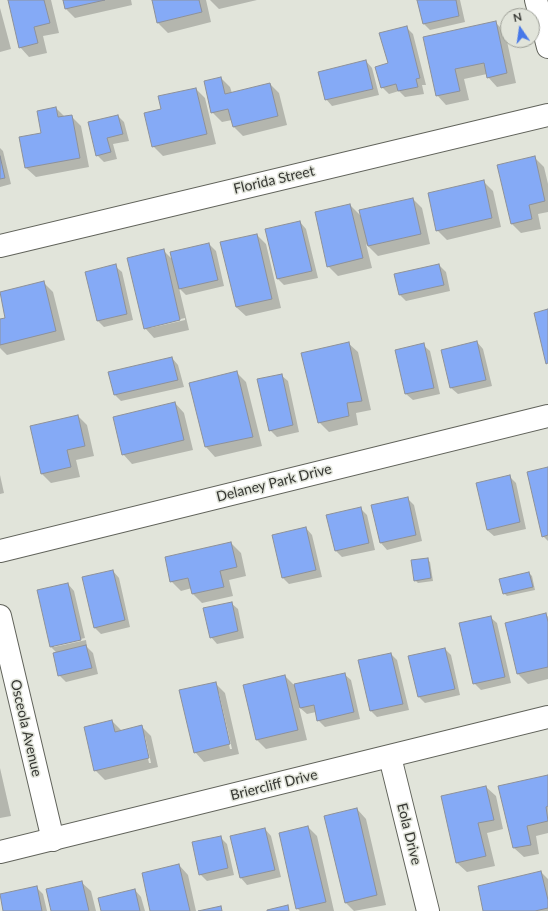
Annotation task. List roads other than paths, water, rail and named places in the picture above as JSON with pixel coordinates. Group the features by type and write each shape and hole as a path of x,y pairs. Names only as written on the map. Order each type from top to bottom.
{"street":[{"path":"536,0 548,47"},
{"name":"Florida Street","path":"0,246 548,115"},
{"name":"Delaney Park Drive","path":"0,551 548,416"},
{"name":"Osceola Avenue","path":"0,616 53,840"},
{"name":"Briercliff Drive","path":"0,852 548,717"},
{"name":"Eola Drive","path":"390,757 428,911"}]}
